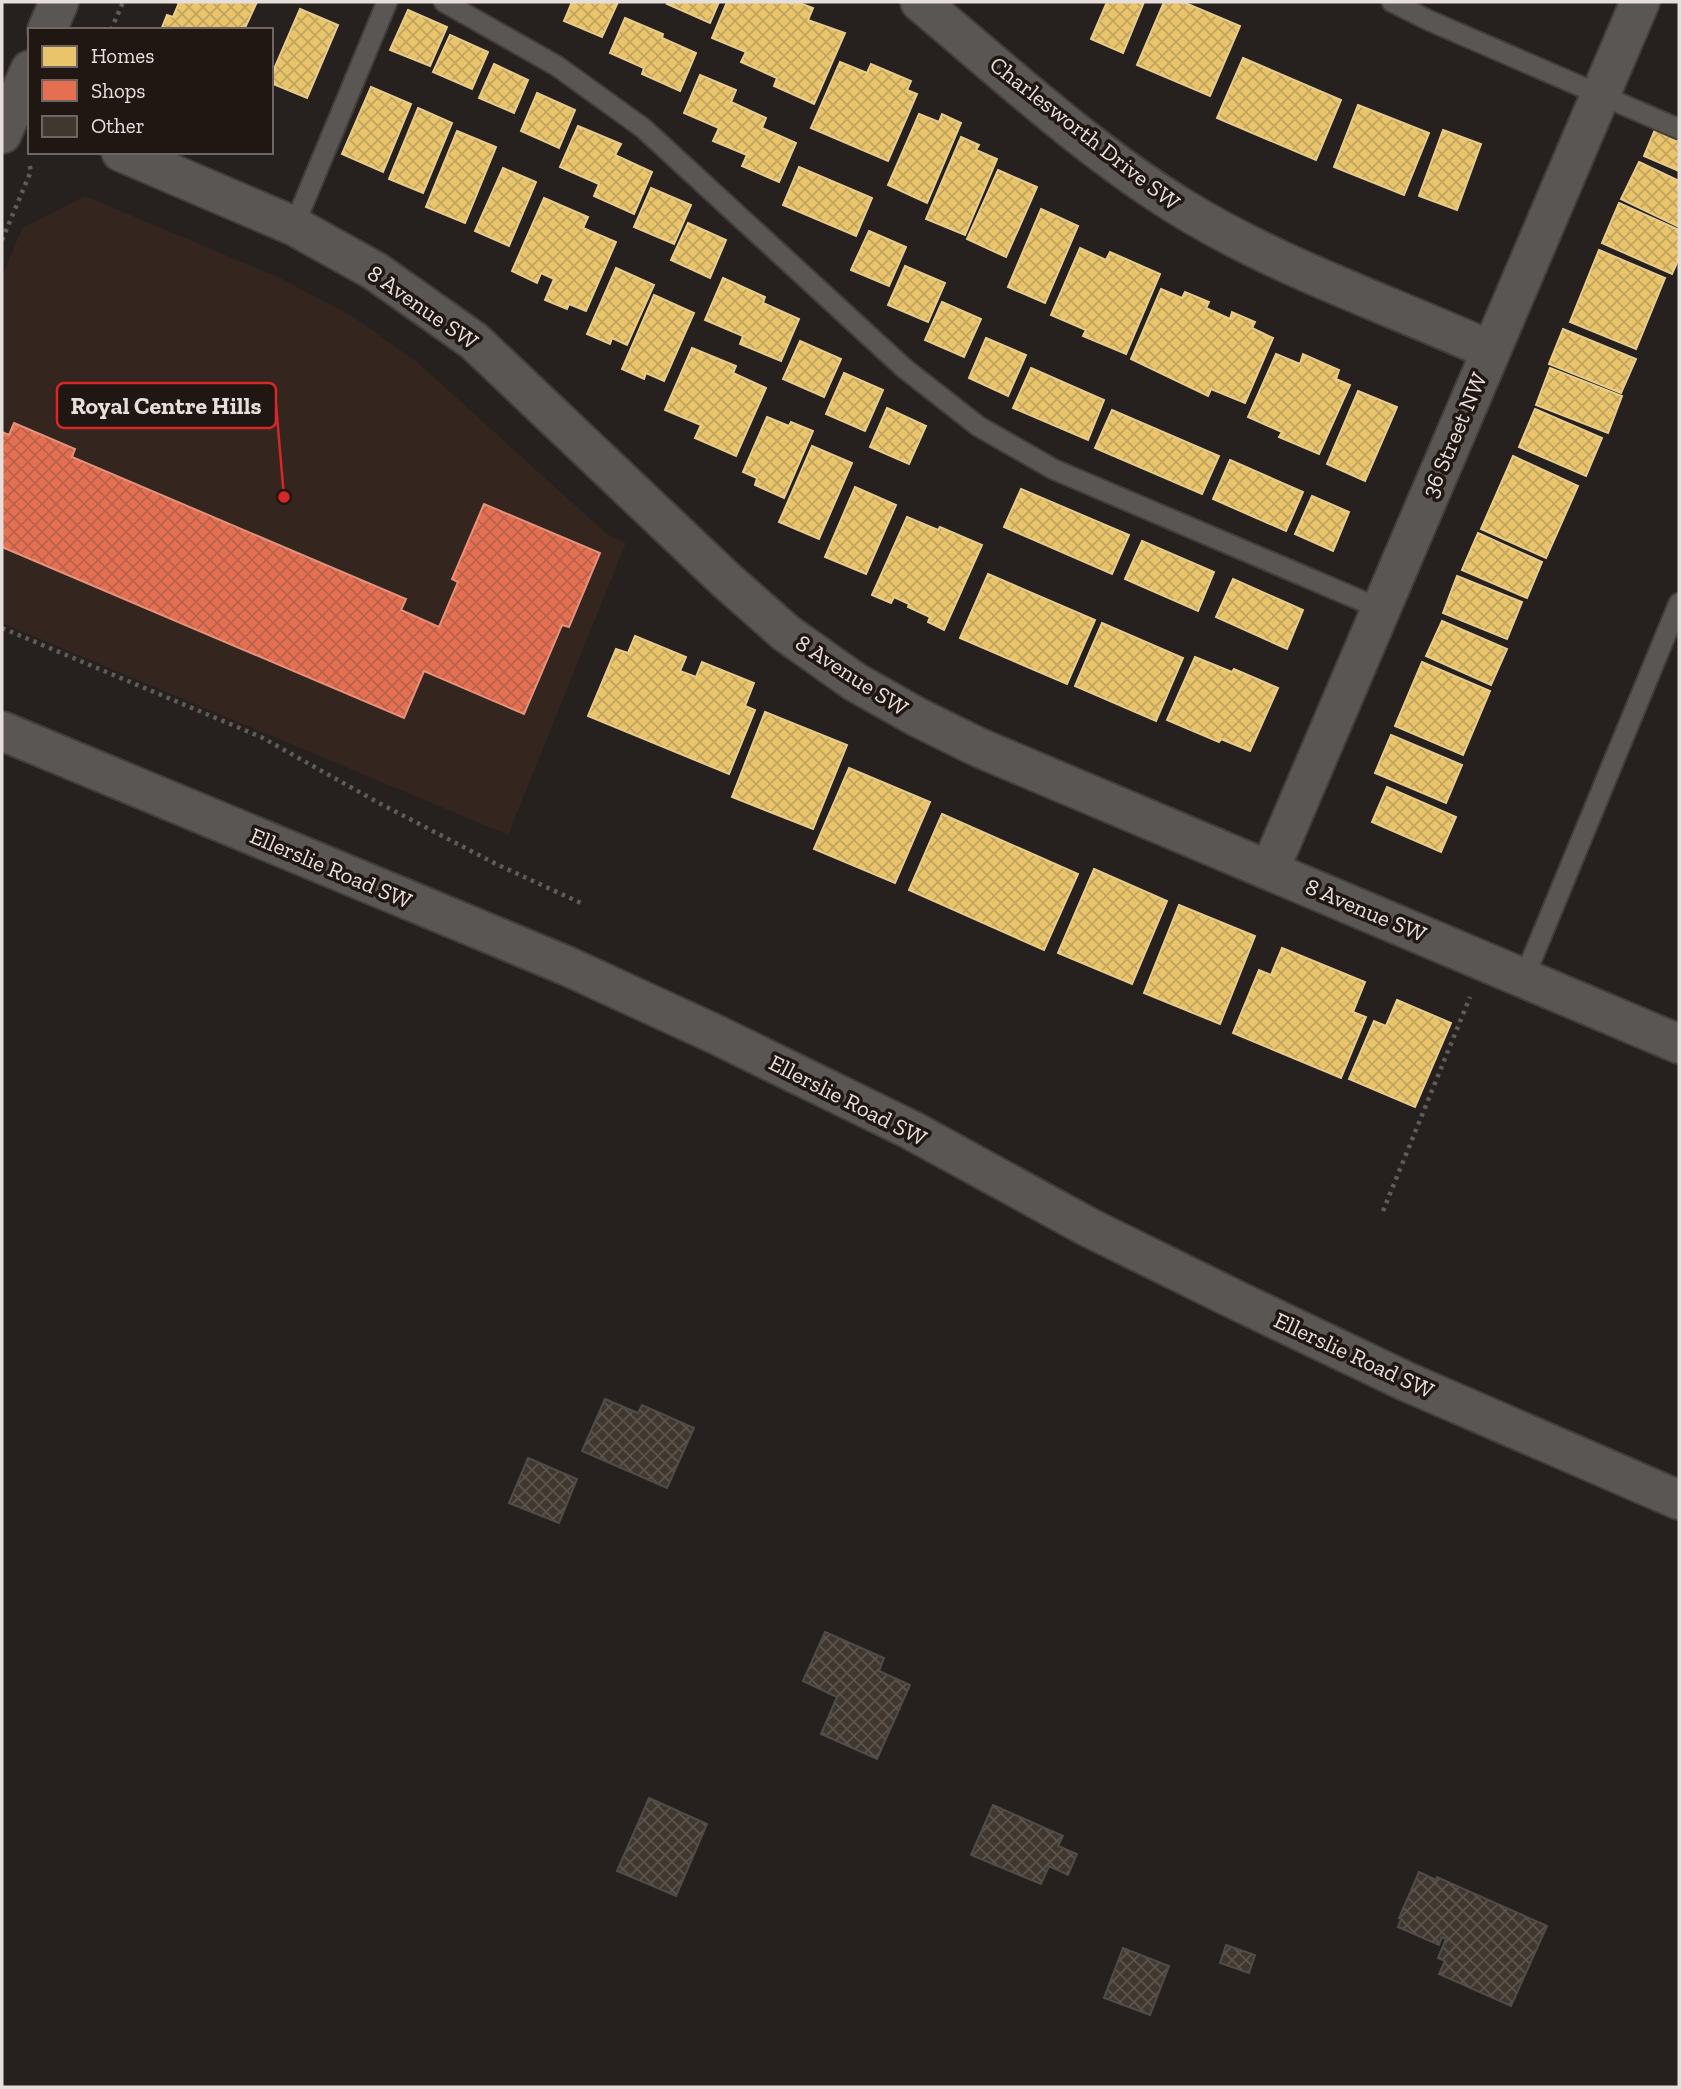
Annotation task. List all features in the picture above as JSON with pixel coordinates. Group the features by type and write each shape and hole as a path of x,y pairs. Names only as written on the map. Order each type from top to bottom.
{"street":[{"path":"48,28 59,2"},
{"name":"Charlesworth Drive SW","path":"920,2 1080,135 1183,209 1266,253 1490,350"},
{"name":"36 Street NW","path":"1270,869 1640,2"},
{"path":"12,114 28,75"},
{"name":"8 Avenue SW","path":"126,154 294,226 375,271 474,341 726,580 786,632 855,682 980,748 1679,1044"},
{"name":"Ellerslie Road SW","path":"2,731 567,966 911,1130 1088,1227 1242,1303 1405,1381 1679,1500"}],"lane":[{"path":"294,226 387,2"},
{"path":"444,2 557,66 643,128 904,368 978,426 1053,469 1381,609"},
{"path":"1392,2 1679,129"},
{"path":"1524,978 1679,603"}],"path":[{"path":"112,28 124,2"},
{"path":"2,240 30,171"},
{"path":"2,628 261,737 484,858 581,903"},
{"path":"1384,1211 1485,961"}],"shaded area":[{"path":"85,196 280,278 352,316 417,362 607,534 626,543 508,835 2,623 2,277 22,228"}],"building: Homes":[{"path":"176,2 257,2 245,28 162,28 167,15 173,17 179,3"},
{"path":"572,2 618,2 602,37 564,21"},
{"path":"719,2 710,23 667,4"},
{"path":"727,2 789,2 796,5 797,2 813,8 808,20 845,33 814,104 774,86 777,78 741,62 746,52 712,38"},
{"path":"1107,2 1144,2 1123,53 1091,39"},
{"path":"1164,2 1183,2 1240,26 1210,96 1137,65"},
{"path":"300,9 338,25 307,98 273,84 273,71"},
{"path":"408,10 447,27 430,66 390,50"},
{"path":"625,18 663,34 662,38 696,53 680,91 642,74 644,68 610,53"},
{"path":"450,35 488,52 472,89 433,72"},
{"path":"1243,58 1341,100 1316,160 1217,118"},
{"path":"840,62 867,73 871,64 911,81 907,90 917,94 888,161 811,128"},
{"path":"494,64 528,80 514,113 479,98"},
{"path":"700,75 736,90 731,102 766,118 762,128 796,143 779,182 742,166 747,155 713,141 719,128 684,113"},
{"path":"371,87 411,104 383,172 342,154"},
{"path":"537,93 575,110 559,148 521,131"},
{"path":"1358,105 1429,133 1404,195 1334,167"},
{"path":"418,108 452,123 423,193 389,179"},
{"path":"919,114 939,122 942,114 961,123 927,203 888,185"},
{"path":"578,126 621,144 615,155 652,172 634,214 594,196 599,184 560,167"},
{"path":"1656,127 1679,138 1679,171 1644,156"},
{"path":"1443,130 1481,144 1457,210 1419,196"},
{"path":"457,131 496,147 465,223 426,207"},
{"path":"961,137 979,145 976,150 997,159 965,235 926,219"},
{"path":"1639,162 1679,181 1679,227 1621,199"},
{"path":"799,167 872,198 856,236 783,205"},
{"path":"503,168 536,182 509,246 475,231"},
{"path":"998,170 1037,187 1006,257 967,239"},
{"path":"651,188 691,205 674,244 634,227"},
{"path":"544,198 588,217 583,228 616,242 586,311 569,304 567,309 545,300 554,279 541,273 537,283 512,271"},
{"path":"1619,203 1679,230 1679,258 1672,274 1602,243"},
{"path":"1041,209 1078,226 1045,303 1008,287"},
{"path":"688,223 726,240 710,278 671,260"},
{"path":"869,231 906,247 889,286 851,270"},
{"path":"1080,248 1106,260 1110,252 1160,274 1126,354 1083,336 1086,330 1051,315"},
{"path":"1599,250 1665,278 1636,349 1570,322"},
{"path":"905,266 945,283 928,322 888,305"},
{"path":"616,268 654,285 627,345 612,338 610,344 587,334"},
{"path":"723,278 765,297 763,303 799,319 781,361 740,344 743,336 705,320"},
{"path":"1161,289 1182,298 1185,292 1209,302 1206,308 1230,319 1232,312 1255,322 1252,328 1273,338 1245,403 1211,389 1208,396 1131,359"},
{"path":"654,295 694,313 664,381 646,373 644,379 622,369"},
{"path":"942,302 981,319 964,357 925,340"},
{"path":"1563,329 1636,359 1621,393 1549,364"},
{"path":"986,338 1026,355 1008,396 969,378"},
{"path":"800,341 841,359 824,397 783,379"},
{"path":"692,348 736,366 733,373 766,388 736,456 695,438 701,425 665,410"},
{"path":"1276,354 1300,364 1303,354 1339,370 1336,379 1350,385 1319,454 1279,437 1282,432 1248,417"},
{"path":"1031,368 1104,400 1088,440 1013,408"},
{"path":"1550,368 1622,396 1608,433 1536,405"},
{"path":"844,373 883,390 865,431 826,414"},
{"path":"1358,391 1397,407 1365,481 1327,464"},
{"path":"887,408 926,426 909,464 870,447"},
{"path":"1535,409 1602,438 1586,476 1519,447"},
{"path":"1112,410 1219,456 1202,494 1095,448"},
{"path":"767,417 789,426 791,422 813,431 784,498 755,485 757,478 743,472"},
{"path":"812,446 852,463 819,539 779,522"},
{"path":"1513,456 1578,486 1546,558 1481,529"},
{"path":"1230,460 1303,492 1286,531 1213,499"},
{"path":"855,487 896,505 866,574 825,557"},
{"path":"1021,489 1129,535 1112,574 1004,527"},
{"path":"1312,496 1349,512 1333,551 1295,534"},
{"path":"907,517 938,530 940,527 982,545 944,630 928,622 930,617 908,607 909,604 894,597 891,603 872,595"},
{"path":"1478,533 1542,562 1527,598 1462,570"},
{"path":"1142,541 1214,572 1198,611 1125,579"},
{"path":"988,574 1095,620 1067,684 960,638"},
{"path":"1457,576 1522,602 1507,639 1443,613"},
{"path":"1233,579 1303,610 1287,649 1216,617"},
{"path":"1442,621 1507,649 1491,685 1426,656"},
{"path":"1102,623 1183,658 1156,721 1075,686"},
{"path":"635,636 686,657 680,671 696,677 702,662 754,683 745,706 755,710 729,774 588,716 616,649 628,653"},
{"path":"1195,657 1232,672 1234,669 1278,688 1250,751 1221,739 1219,742 1167,720"},
{"path":"1422,662 1490,691 1463,755 1395,726"},
{"path":"765,712 847,745 813,829 732,797"},
{"path":"1391,735 1462,765 1446,803 1375,773"},
{"path":"849,768 930,802 895,883 814,849"},
{"path":"1387,787 1456,817 1441,852 1372,822"},
{"path":"942,814 1078,874 1044,950 909,890"},
{"path":"1094,869 1167,901 1132,984 1058,953"},
{"path":"1179,905 1255,936 1220,1024 1144,993"},
{"path":"1282,948 1365,982 1353,1012 1366,1017 1341,1078 1233,1033 1259,970 1271,975"},
{"path":"1397,1000 1451,1023 1415,1107 1349,1079 1374,1021 1386,1026"}],"building: Shops":[{"path":"14,423 75,449 72,457 406,599 401,610 439,627 458,582 452,579 484,504 600,553 569,627 562,625 524,714 424,671 404,718 2,547 2,432 9,435"}],"building: Other":[{"path":"605,1399 638,1413 642,1405 694,1428 667,1488 582,1451"},
{"path":"528,1458 577,1479 559,1523 509,1503"},
{"path":"825,1632 884,1658 879,1671 910,1685 877,1759 821,1734 837,1697 803,1681"},
{"path":"649,1798 707,1824 676,1896 617,1871"},
{"path":"993,1805 1063,1836 1058,1846 1077,1854 1068,1875 1049,1866 1041,1884 971,1855"},
{"path":"1419,1872 1436,1880 1437,1877 1547,1926 1511,2006 1439,1974 1445,1961 1438,1958 1446,1939 1442,1937 1439,1945 1398,1927 1399,1918"},
{"path":"1226,1945 1255,1955 1249,1973 1220,1963"},
{"path":"1123,1948 1169,1966 1150,2015 1104,1998"}],"place":[{"name":"Royal Centre Hills","path":"284,497"}]}
